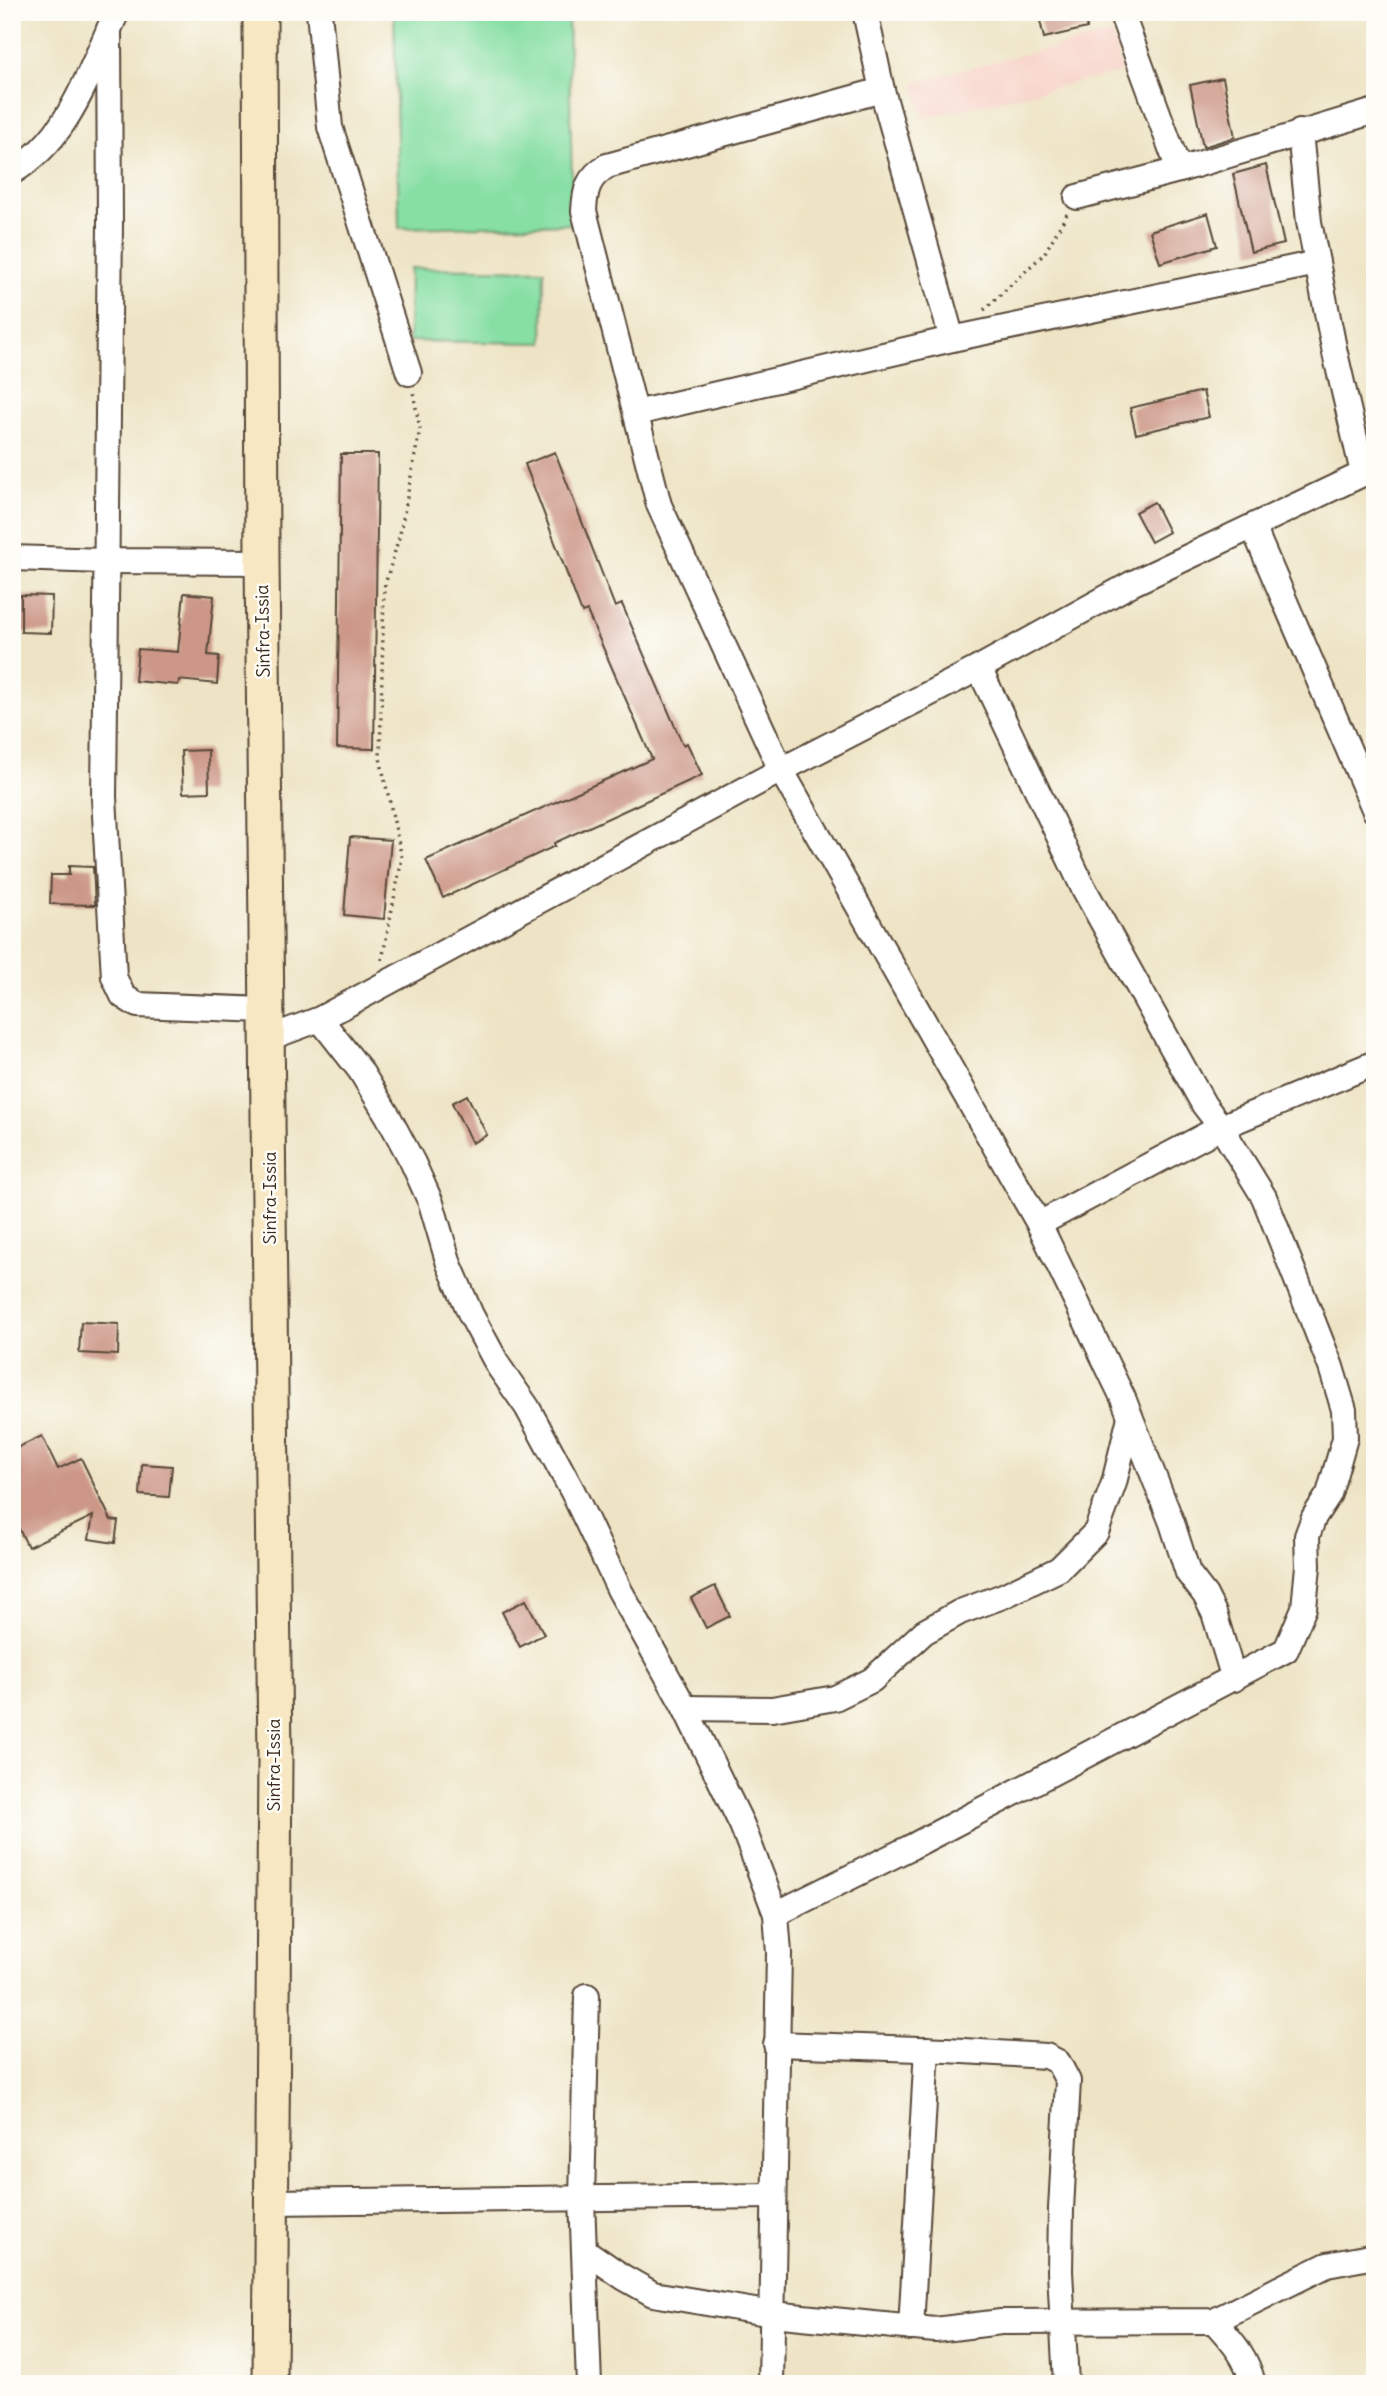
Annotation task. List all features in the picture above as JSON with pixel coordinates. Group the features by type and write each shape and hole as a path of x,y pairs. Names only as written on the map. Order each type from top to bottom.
{"main road":[{"name":"Sinfra-Issia","path":"260,12 262,562 275,1746 272,2202 276,2376"}],"street":[{"path":"320,12 330,127 409,373"},
{"path":"865,12 882,90 952,339"},
{"path":"1121,12 1179,170"},
{"path":"113,21 104,797 114,977 123,996 137,1005 268,1024 320,1018 781,770 979,668 1130,584 1369,471 1335,353 1308,222 1300,132"},
{"path":"12,172 30,162 54,136 84,88 113,21"},
{"path":"882,90 607,166 590,179 585,194 584,211 659,505 781,770 1039,1224 1130,1417 1172,1523 1188,1573 1214,1612 1234,1679"},
{"path":"1077,197 1179,170 1375,111"},
{"path":"636,413 952,339 1317,263"},
{"path":"1253,527 1375,811"},
{"path":"12,558 262,562"},
{"path":"776,1914 911,1847 1286,1650 1304,1608 1308,1566 1307,1536 1314,1517 1329,1494 1345,1438 1344,1410 1331,1367 1264,1197 1221,1127 1204,1105 1083,887 979,668"},
{"path":"320,1018 360,1070 395,1128 430,1203 449,1264 471,1315 499,1367 527,1407 573,1492 620,1591 685,1708 742,1825 776,1914 779,1953 771,2384"},
{"path":"1039,1224 1221,1127 1375,1063"},
{"path":"685,1708 772,1709 835,1698 872,1680 924,1632 960,1612 1003,1596 1059,1569 1096,1532 1114,1483 1130,1417"},
{"path":"587,1996 582,2199 589,2384"},
{"path":"776,2044 1046,2056 1058,2062 1064,2069 1068,2081 1060,2271 1066,2384"},
{"path":"911,2328 927,2049"},
{"path":"272,2202 773,2196"},
{"path":"584,2250 653,2294 772,2314 935,2330 1001,2322 1214,2321 1327,2265 1375,2256"},
{"path":"1214,2321 1248,2364 1254,2384"}],"path":[{"path":"983,311 1044,254 1077,197"},
{"path":"377,987 402,858 380,758 380,745 384,588 400,534 420,429 409,373"}],"shaded area":[{"path":"1112,34 1122,72 924,118 914,83"}],"green space":[{"path":"394,12 568,12 573,224 399,228"},
{"path":"410,268 544,270 543,343 409,341"}],"building":[{"path":"1038,12 1083,12 1087,28 1044,38"},
{"path":"1223,78 1235,137 1203,147 1190,85"},
{"path":"1266,165 1284,244 1251,252 1233,174"},
{"path":"1208,213 1217,246 1160,263 1150,231"},
{"path":"1203,391 1209,417 1136,434 1130,408"},
{"path":"555,452 615,607 622,604 683,745 687,743 702,775 443,898 426,860 652,759 587,611 582,613 525,464"},
{"path":"341,454 378,454 374,749 337,748"},
{"path":"1154,502 1169,532 1151,542 1135,512"},
{"path":"184,593 214,596 208,655 219,656 217,684 179,680 178,685 135,681 138,649 178,652"},
{"path":"21,595 52,596 51,633 21,632"},
{"path":"208,750 209,792 183,793 181,751"},
{"path":"350,837 391,840 384,919 344,915"},
{"path":"69,866 93,867 95,905 50,904 51,875 69,875"},
{"path":"467,1095 487,1135 472,1143 452,1103"},
{"path":"81,1322 119,1324 118,1355 79,1353"},
{"path":"42,1436 58,1469 81,1458 111,1520 118,1521 115,1543 89,1539 93,1516 28,1547 12,1515 12,1450"},
{"path":"142,1464 172,1466 169,1497 140,1495"},
{"path":"715,1586 730,1616 706,1628 691,1598"},
{"path":"526,1600 544,1634 520,1647 502,1612"}]}
